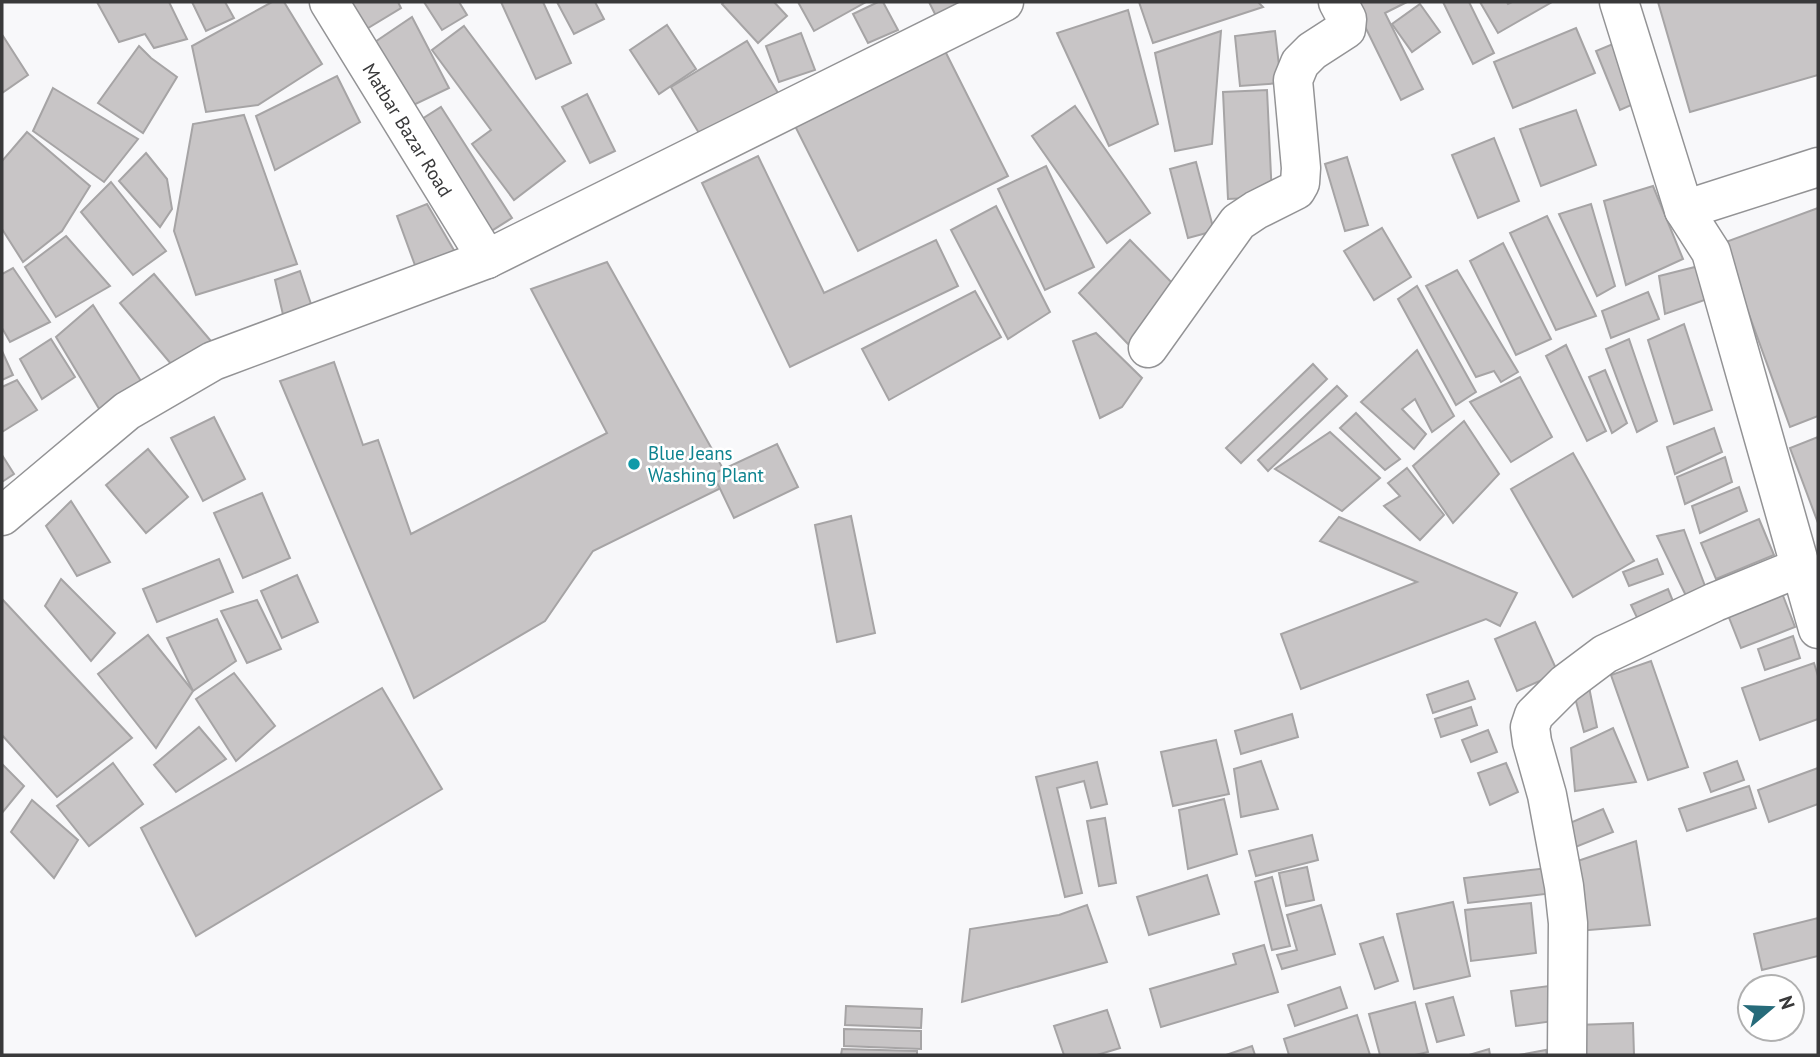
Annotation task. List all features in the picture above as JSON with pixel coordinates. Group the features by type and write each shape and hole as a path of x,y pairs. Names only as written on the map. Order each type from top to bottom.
{"street":[{"name":"Matbar Bazar Road","path":"329,2 487,259"},
{"path":"2,516 127,411 213,361 487,259 1004,2"},
{"path":"1147,348 1238,222 1296,190 1300,183 1293,80 1300,63 1312,51 1346,29 1347,19 1338,2"},
{"path":"1619,2 1684,210 1711,252 1818,629"},
{"path":"1684,210 1818,167"},
{"path":"1567,1055 1568,923 1564,886 1546,795 1532,742 1530,727 1534,715 1566,684 1605,654 1715,602 1801,567"}],"building":[{"path":"97,2 169,2 187,39 154,48 145,34 119,42"},
{"path":"192,2 225,2 234,18 206,31"},
{"path":"272,2 284,2 322,64 258,105 206,112 192,46"},
{"path":"332,2 398,2 401,8 355,36"},
{"path":"424,2 459,2 467,15 442,30"},
{"path":"501,2 543,2 571,63 536,79"},
{"path":"557,2 595,2 604,19 574,34"},
{"path":"774,2 787,16 758,43 722,4"},
{"path":"798,2 866,2 814,31"},
{"path":"883,2 898,30 868,43 853,14"},
{"path":"929,2 974,2 940,24"},
{"path":"1139,2 1258,2 1263,7 1153,43"},
{"path":"1353,2 1407,2 1385,13 1423,89 1401,100"},
{"path":"1443,2 1469,2 1494,53 1473,64"},
{"path":"1480,2 1508,4 1552,2 1498,33"},
{"path":"1658,2 1818,2 1818,75 1690,112"},
{"path":"1420,4 1440,32 1412,52 1392,24"},
{"path":"1128,10 1158,124 1109,146 1057,33"},
{"path":"412,17 449,88 403,110 366,48"},
{"path":"667,25 696,69 659,94 630,50"},
{"path":"464,26 565,161 514,200 472,144 491,130 432,50"},
{"path":"1576,28 1595,73 1513,108 1494,62"},
{"path":"1221,31 1212,144 1175,151 1155,53"},
{"path":"1275,31 1281,83 1240,86 1235,36"},
{"path":"801,33 815,70 779,82 766,46"},
{"path":"1637,34 1661,92 1620,110 1596,51"},
{"path":"2,37 28,75 2,93"},
{"path":"747,41 778,93 702,138 671,87"},
{"path":"139,46 177,77 143,133 98,103"},
{"path":"944,49 1008,176 858,251 794,124"},
{"path":"337,76 360,122 275,170 256,116"},
{"path":"53,88 138,139 104,182 33,131"},
{"path":"1267,90 1272,197 1228,199 1223,92"},
{"path":"587,94 615,151 590,163 562,107"},
{"path":"1075,106 1150,213 1107,243 1032,136"},
{"path":"441,107 512,218 485,235 414,124"},
{"path":"1576,110 1596,165 1541,186 1520,129"},
{"path":"244,115 297,264 196,295 174,231 193,124"},
{"path":"27,132 90,186 62,231 23,262 2,229 2,161"},
{"path":"1494,138 1519,201 1478,218 1452,155"},
{"path":"146,153 167,179 172,209 160,227 119,181"},
{"path":"758,156 824,293 936,240 958,286 790,367 702,183"},
{"path":"1347,157 1368,225 1345,231 1325,164"},
{"path":"1196,162 1214,231 1188,238 1170,169"},
{"path":"1046,166 1094,267 1045,290 998,189"},
{"path":"111,182 166,251 133,275 81,212"},
{"path":"1653,186 1683,259 1626,285 1604,201"},
{"path":"427,204 455,252 416,268 397,216"},
{"path":"1591,204 1615,286 1597,296 1559,214"},
{"path":"996,206 1050,312 1008,339 951,230"},
{"path":"1818,208 1818,416 1790,427 1723,243"},
{"path":"1547,216 1596,316 1556,330 1510,233"},
{"path":"1382,228 1411,277 1374,300 1344,251"},
{"path":"66,236 110,286 56,317 25,267"},
{"path":"1130,240 1181,292 1129,345 1079,293"},
{"path":"1503,243 1551,339 1516,355 1470,261"},
{"name":"Blue Jeans Washing Plant","path":"607,262 731,483 593,551 545,621 414,698 280,381 334,362 363,445 378,440 411,534 607,433 531,289"},
{"path":"1699,266 1716,296 1665,314 1659,276"},
{"path":"13,268 50,322 10,342 2,328 2,274"},
{"path":"1457,270 1518,372 1501,382 1494,371 1476,377 1426,286"},
{"path":"300,271 313,310 284,319 275,280"},
{"path":"154,274 216,347 182,377 120,303"},
{"path":"1417,286 1476,392 1456,405 1398,299"},
{"path":"975,291 1001,337 889,400 862,349"},
{"path":"1648,292 1659,319 1611,338 1602,311"},
{"path":"93,305 141,381 101,412 56,337"},
{"path":"1684,324 1712,410 1674,424 1648,340"},
{"path":"1096,333 1142,378 1122,407 1100,418 1073,341"},
{"path":"51,339 75,377 42,399 20,359"},
{"path":"1629,339 1657,421 1637,432 1606,349"},
{"path":"1566,345 1606,431 1587,441 1546,356"},
{"path":"1417,350 1454,416 1432,432 1415,399 1402,409 1426,434 1414,449 1361,402"},
{"path":"2,351 13,375 2,380"},
{"path":"1313,364 1327,379 1241,463 1226,448"},
{"path":"1605,370 1627,423 1612,433 1589,377"},
{"path":"1520,377 1552,437 1511,462 1470,402"},
{"path":"17,380 37,410 2,432 2,387"},
{"path":"1337,386 1347,396 1268,471 1258,460"},
{"path":"1356,413 1400,459 1385,470 1340,428"},
{"path":"214,417 245,479 203,501 171,438"},
{"path":"1464,421 1499,474 1453,523 1413,466"},
{"path":"1714,428 1722,452 1675,474 1667,447"},
{"path":"1330,432 1380,478 1342,511 1275,469"},
{"path":"1818,437 1818,523 1790,448"},
{"path":"777,444 798,487 734,518 713,474"},
{"path":"148,449 188,497 146,533 106,485"},
{"path":"1573,453 1634,561 1573,597 1511,489"},
{"path":"2,455 14,474 2,482"},
{"path":"1725,457 1732,482 1685,504 1677,477"},
{"path":"1407,468 1444,515 1420,540 1384,506 1400,496 1388,483"},
{"path":"1739,487 1747,511 1700,533 1692,506"},
{"path":"262,493 290,558 243,578 214,513"},
{"path":"71,501 110,562 77,576 46,526"},
{"path":"851,516 875,633 837,642 815,525"},
{"path":"1339,517 1517,593 1500,626 1486,619 1301,689 1281,634 1417,582 1320,541"},
{"path":"1759,519 1774,555 1716,579 1701,543"},
{"path":"1684,530 1708,594 1690,604 1657,536"},
{"path":"219,559 233,592 157,622 143,589"},
{"path":"1657,559 1663,574 1629,586 1623,572"},
{"path":"297,575 318,622 282,638 261,591"},
{"path":"61,579 115,633 91,661 45,606"},
{"path":"1668,589 1677,611 1641,626 1631,605"},
{"path":"1782,593 1795,627 1741,648 1728,615"},
{"path":"2,599 132,738 57,797 2,735"},
{"path":"257,600 281,649 247,663 221,611"},
{"path":"217,619 236,661 193,691 167,638"},
{"path":"1535,622 1558,673 1517,691 1495,639"},
{"path":"148,635 193,691 156,748 98,674"},
{"path":"1793,636 1800,658 1765,670 1758,649"},
{"path":"1651,661 1688,767 1648,780 1611,675"},
{"path":"1814,663 1818,676 1818,719 1760,740 1742,688"},
{"path":"234,673 275,726 236,761 196,699"},
{"path":"1468,681 1475,699 1433,713 1427,695"},
{"path":"1588,682 1597,727 1584,732 1573,690"},
{"path":"382,688 442,789 196,936 141,828"},
{"path":"1471,707 1477,725 1441,737 1435,719"},
{"path":"1292,714 1298,737 1241,754 1235,731"},
{"path":"199,727 226,759 176,792 154,765"},
{"path":"1613,728 1636,782 1575,791 1571,748"},
{"path":"1488,730 1497,752 1471,762 1462,740"},
{"path":"1216,740 1229,794 1173,806 1161,752"},
{"path":"1261,761 1278,809 1241,817 1234,769"},
{"path":"1737,761 1744,780 1711,792 1704,773"},
{"path":"1097,762 1107,804 1091,808 1084,781 1057,788 1082,893 1065,897 1036,777"},
{"path":"113,763 143,804 89,846 57,806"},
{"path":"1506,763 1518,792 1490,805 1478,773"},
{"path":"2,764 24,786 2,813"},
{"path":"1818,768 1818,804 1769,822 1758,790"},
{"path":"1749,786 1756,808 1687,831 1679,809"},
{"path":"1224,799 1237,854 1188,869 1179,810"},
{"path":"32,800 78,840 54,878 11,832"},
{"path":"1603,809 1613,832 1568,850 1558,828"},
{"path":"1105,818 1116,883 1099,886 1087,821"},
{"path":"1312,835 1318,860 1256,876 1249,851"},
{"path":"1636,841 1650,925 1577,931 1569,864"},
{"path":"1307,867 1314,900 1286,906 1279,873"},
{"path":"1548,868 1554,893 1468,903 1464,878"},
{"path":"1207,875 1219,914 1149,935 1137,897"},
{"path":"1272,877 1290,946 1272,950 1255,882"},
{"path":"1453,902 1470,976 1414,989 1397,914"},
{"path":"1531,903 1536,953 1471,961 1465,910"},
{"path":"1087,905 1107,962 962,1002 970,929 1059,915"},
{"path":"1321,905 1335,954 1282,969 1277,955 1297,950 1287,915"},
{"path":"1818,918 1818,956 1762,970 1754,934"},
{"path":"1383,937 1398,981 1375,989 1360,944"},
{"path":"1264,945 1278,992 1161,1027 1150,989 1236,964 1233,954"},
{"path":"1549,986 1554,1021 1516,1026 1511,991"},
{"path":"1340,987 1347,1008 1295,1026 1288,1005"},
{"path":"1453,997 1464,1035 1437,1042 1426,1004"},
{"path":"1415,1002 1428,1052 1415,1055 1380,1055 1369,1014"},
{"path":"846,1006 922,1009 921,1028 845,1025"},
{"path":"1107,1010 1120,1048 1097,1055 1064,1055 1054,1026"},
{"path":"1357,1015 1370,1055 1289,1055 1284,1039"},
{"path":"1633,1023 1634,1055 1577,1055 1576,1025"},
{"path":"844,1029 921,1031 921,1049 844,1046"},
{"path":"1252,1046 1255,1055 1226,1055"},
{"path":"842,1049 917,1051 917,1055 841,1055"},
{"path":"1489,1049 1490,1055 1469,1055"},
{"path":"1546,1050 1547,1055 1519,1055"}],"place":[{"name":"Blue Jeans Washing Plant","path":"634,464"}]}
